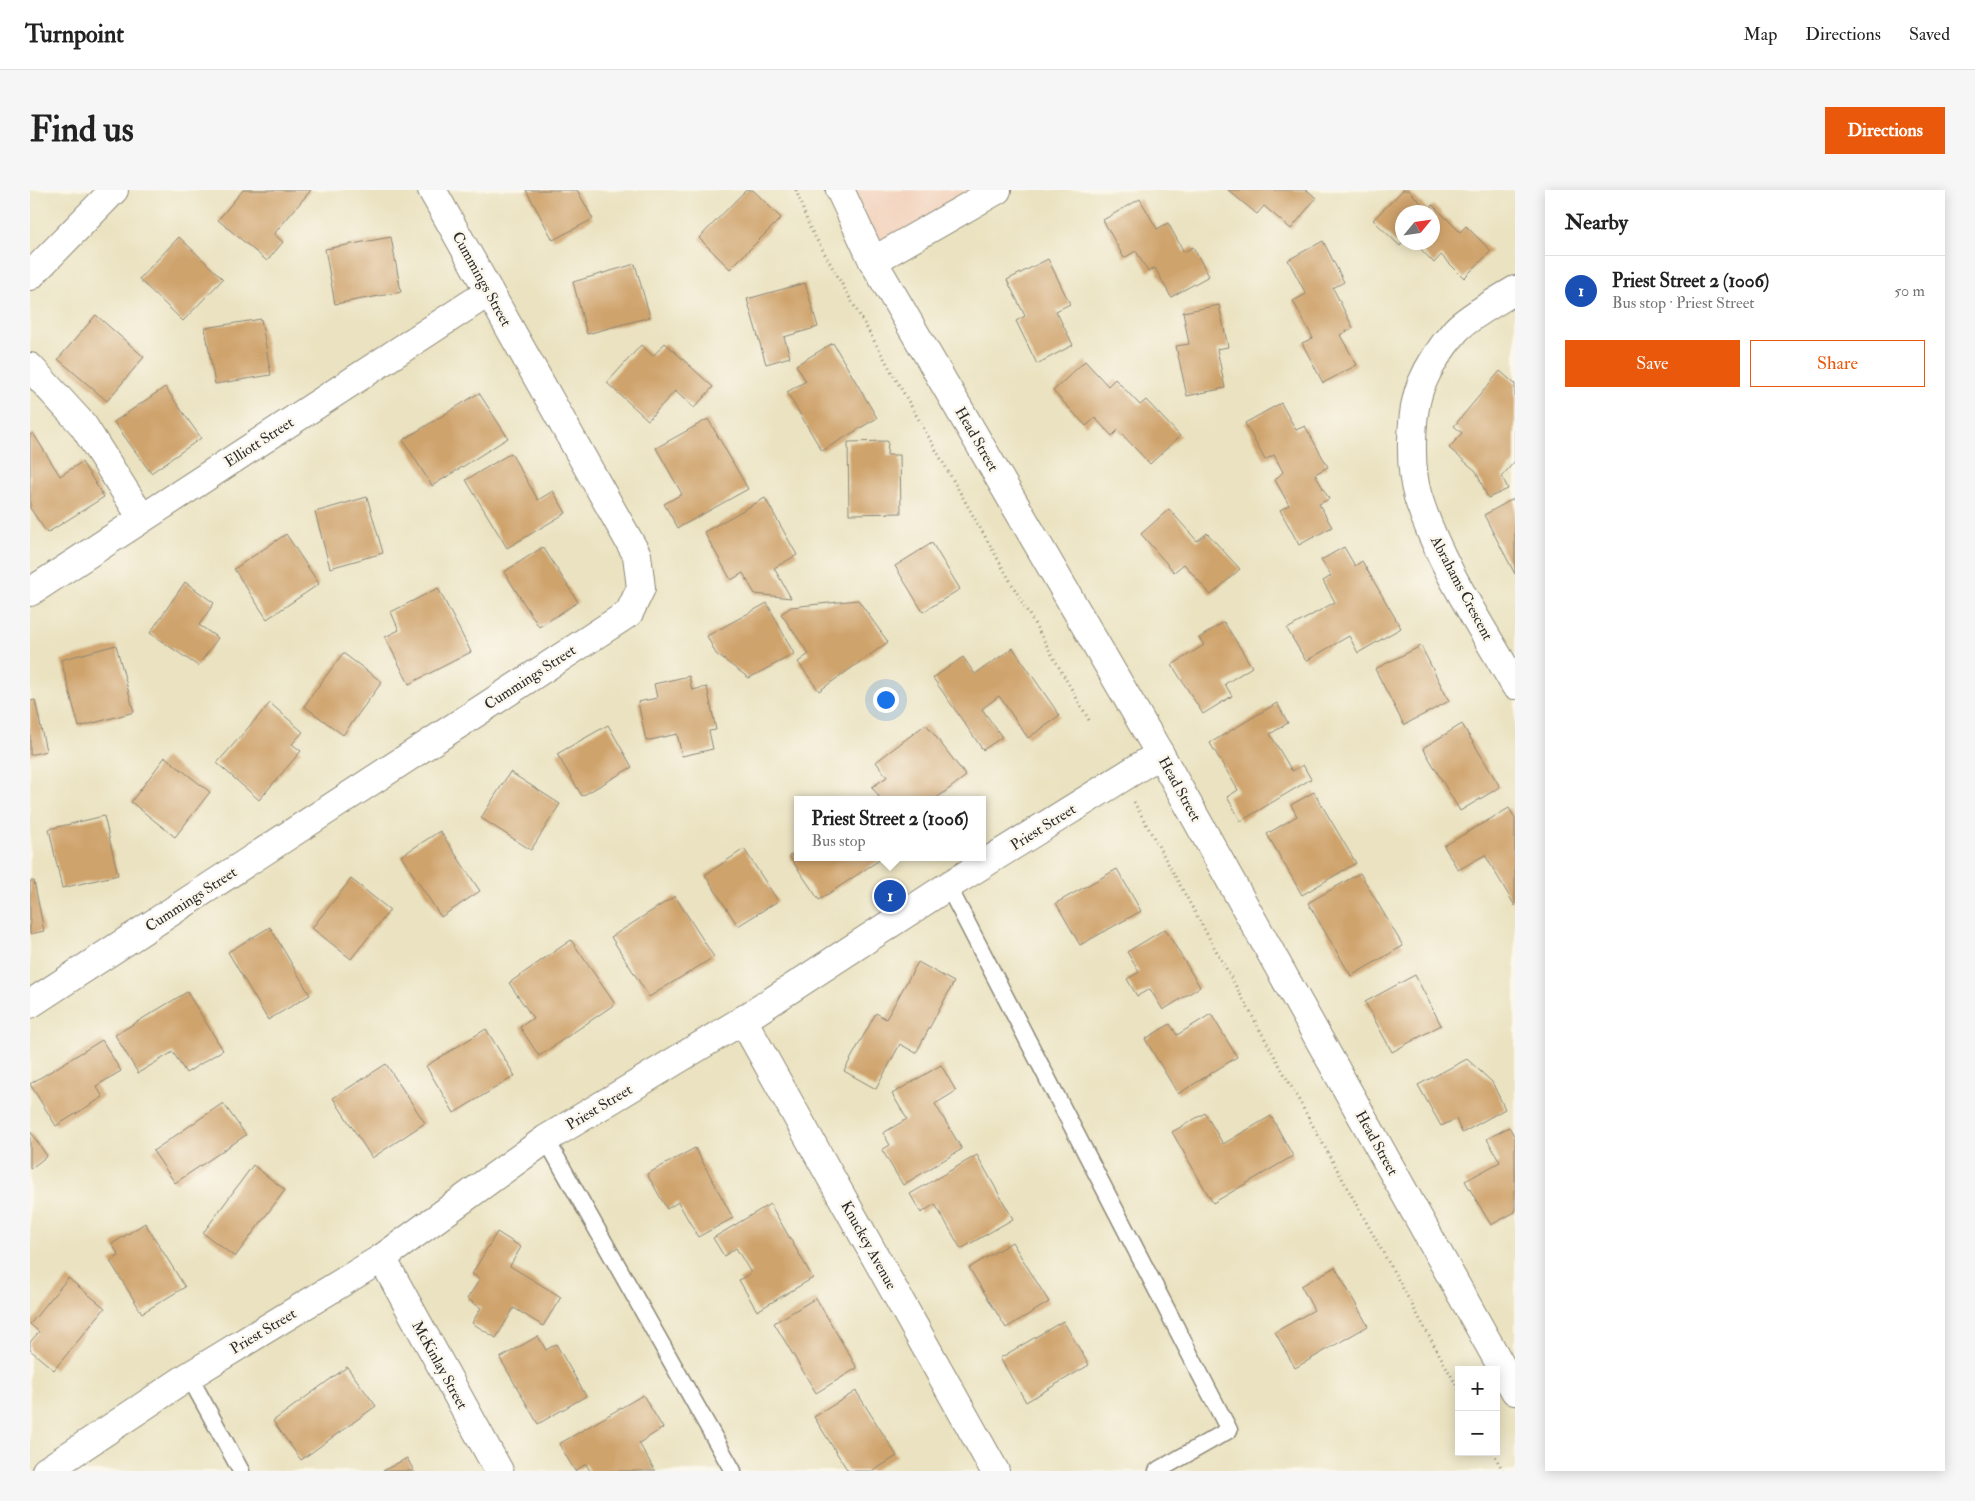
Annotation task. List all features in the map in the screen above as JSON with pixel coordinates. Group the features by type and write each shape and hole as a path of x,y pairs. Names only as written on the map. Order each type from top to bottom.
{"street":[{"path":"30,276 114,190"},
{"name":"Cummings Street","path":"30,1004 629,613 641,588 637,555 432,190"},
{"name":"Head Street","path":"840,190 873,261 1160,754 1515,1391"},
{"path":"873,261 997,190"},
{"name":"Abrahams Crescent","path":"1511,669 1442,556 1418,495 1412,460 1414,419 1421,386 1438,355 1457,329 1515,290"},
{"name":"Elliott Street","path":"30,592 489,292"},
{"path":"30,367 83,425 142,518"},
{"name":"Priest Street","path":"46,1471 188,1376 382,1258 546,1139 743,1020 948,886 1160,754"},
{"name":"Knuckey Avenue","path":"743,1020 994,1471"},
{"name":"McKinlay Street","path":"382,1258 499,1471"}],"lane":[{"path":"948,886 1229,1430 1157,1471"},
{"path":"546,1139 733,1471"},
{"path":"188,1376 242,1471"}],"path":[{"path":"796,190 809,226 1089,720"},
{"path":"1132,799 1455,1383"},
{"path":"1495,1456 1503,1471"}],"shaded area":[{"path":"840,190 997,190 873,261"}],"building":[{"path":"243,190 311,190 274,234 283,242 267,261 218,220"},
{"path":"526,190 577,190 593,219 553,240"},
{"path":"746,190 753,190 781,218 730,269 699,238"},
{"path":"1228,190 1307,190 1316,198 1291,229 1264,206 1257,214"},
{"path":"1403,190 1408,190 1423,205 1395,205 1395,241 1373,220"},
{"path":"1140,199 1157,229 1168,223 1184,252 1193,247 1209,276 1171,297 1155,268 1148,272 1136,251 1124,258 1103,220"},
{"path":"1440,212 1460,232 1466,226 1491,251 1464,278 1441,255 1434,263 1422,250 1440,250"},
{"path":"179,237 223,279 183,321 139,279"},
{"path":"391,237 401,292 335,304 325,249"},
{"path":"1323,241 1344,282 1333,288 1353,328 1340,335 1357,365 1323,383 1302,343 1313,338 1293,301 1306,294 1288,260"},
{"path":"1048,259 1070,304 1056,311 1073,345 1037,364 1016,321 1025,316 1007,280"},
{"path":"635,264 650,317 587,334 573,282"},
{"path":"805,283 818,327 784,337 790,357 766,364 747,299"},
{"path":"1219,305 1228,347 1217,349 1225,388 1187,396 1176,346 1189,344 1183,312"},
{"path":"96,315 144,357 107,401 58,359"},
{"path":"261,319 271,375 215,384 205,328"},
{"path":"665,343 713,387 694,408 675,391 648,420 607,383 641,345 653,356"},
{"path":"833,343 877,418 822,451 787,392 806,381 796,365"},
{"path":"1085,361 1108,386 1115,379 1140,405 1146,400 1180,436 1150,464 1118,430 1112,436 1095,418 1086,426 1053,391"},
{"path":"1500,371 1515,384 1515,461 1502,476 1508,489 1488,498 1476,471 1449,448 1462,433 1454,426"},
{"path":"165,387 201,438 151,473 114,422"},
{"path":"479,393 508,438 432,486 403,440"},
{"path":"1281,403 1296,430 1305,426 1328,467 1315,474 1329,499 1319,504 1332,527 1299,545 1280,510 1289,505 1275,480 1283,472 1274,455 1265,460 1245,423"},
{"path":"708,419 748,489 678,528 664,504 682,494 656,448"},
{"path":"33,433 60,476 82,462 104,497 47,533 30,508 30,435"},
{"path":"888,441 887,455 900,455 901,513 849,514 848,442"},
{"path":"511,453 538,500 553,491 566,513 507,548 466,480"},
{"path":"367,497 383,553 330,568 315,512"},
{"path":"765,498 797,555 774,568 791,598 755,594 743,573 731,580 704,532"},
{"path":"1515,498 1515,574 1484,515"},
{"path":"1169,509 1197,541 1207,533 1240,569 1211,595 1184,564 1174,572 1141,534"},
{"path":"286,534 319,584 267,619 234,569"},
{"path":"932,543 960,589 923,612 895,566"},
{"path":"543,547 578,602 539,627 504,572"},
{"path":"1344,547 1355,566 1362,561 1401,628 1358,653 1349,636 1306,661 1287,629 1335,602 1323,581 1331,576 1321,560"},
{"path":"185,582 214,603 199,625 218,638 198,666 150,633"},
{"path":"438,588 471,652 409,684 385,637 399,630 391,612"},
{"path":"858,600 888,642 819,691 798,662 809,654 781,614 791,607"},
{"path":"767,603 794,654 749,678 716,654 707,636"},
{"path":"1224,622 1252,667 1225,684 1232,696 1203,714 1172,665 1204,645 1199,638"},
{"path":"116,645 134,712 79,727 61,660"},
{"path":"1421,646 1449,701 1404,725 1375,669"},
{"path":"1013,648 1060,716 1028,738 999,696 982,709 1002,737 983,750 933,678 963,657 975,674"},
{"path":"343,653 382,682 343,735 304,706"},
{"path":"689,676 692,690 707,687 716,730 709,731 713,749 682,756 677,734 646,741 638,702 657,698 654,684"},
{"path":"35,700 46,751 30,755 30,701"},
{"path":"270,703 303,732 292,744 301,751 259,800 217,763"},
{"path":"1277,703 1288,723 1270,734 1292,771 1303,765 1311,779 1241,821 1227,797 1238,790 1210,743"},
{"path":"926,724 966,776 939,796 878,796 872,787 887,777 876,762"},
{"path":"1462,724 1500,787 1460,811 1423,748"},
{"path":"608,725 632,767 582,796 557,754"},
{"path":"165,757 210,792 175,837 131,802"},
{"path":"510,772 560,804 531,850 481,818"},
{"path":"1314,792 1356,863 1302,895 1267,834 1297,816 1291,805"},
{"path":"1509,808 1515,818 1515,906 1485,855 1458,870 1444,846"},
{"path":"104,816 118,875 62,888 49,829"},
{"path":"440,831 480,891 441,917 401,856"},
{"path":"744,849 778,901 738,926 705,875"},
{"path":"794,853 794,861 878,861 819,900 789,856"},
{"path":"1117,869 1141,911 1080,945 1056,903"},
{"path":"1360,873 1403,946 1351,976 1308,903"},
{"path":"351,879 390,910 351,959 312,928"},
{"path":"30,881 34,881 44,931 30,934"},
{"path":"675,896 714,957 649,997 611,937"},
{"path":"270,927 310,995 268,1020 228,952"},
{"path":"1165,929 1200,987 1163,1010 1150,989 1137,996 1127,979 1139,972 1127,952"},
{"path":"571,940 615,1004 539,1056 520,1027 533,1018 509,983"},
{"path":"918,962 954,982 916,1053 900,1044 876,1089 844,1071 876,1013 886,1019"},
{"path":"1415,975 1441,1025 1392,1052 1365,1002"},
{"path":"187,992 223,1050 186,1073 173,1052 138,1073 115,1035"},
{"path":"1211,1014 1237,1057 1178,1094 1145,1039 1170,1024 1177,1035"},
{"path":"486,1029 515,1076 454,1113 426,1066"},
{"path":"102,1040 121,1071 96,1086 103,1097 56,1126 30,1084"},
{"path":"1467,1059 1492,1082 1505,1109 1462,1133 1456,1119 1441,1126 1418,1085"},
{"path":"386,1064 425,1123 372,1158 333,1098"},
{"path":"941,1065 956,1091 935,1104 962,1149 903,1185 882,1150 890,1145 883,1133 907,1119 892,1094"},
{"path":"223,1103 246,1135 175,1183 153,1151"},
{"path":"1205,1113 1223,1144 1271,1116 1293,1156 1213,1203 1172,1132"},
{"path":"1509,1127 1515,1137 1515,1212 1491,1225 1465,1181 1500,1162 1487,1139"},
{"path":"30,1131 47,1156 30,1169"},
{"path":"695,1148 733,1218 698,1237 678,1202 667,1209 647,1174"},
{"path":"977,1155 1013,1219 961,1249 935,1204 921,1213 910,1194"},
{"path":"253,1165 285,1190 235,1257 203,1233"},
{"path":"770,1204 813,1278 757,1311 739,1280 751,1273 736,1248 724,1256 713,1238"},
{"path":"145,1223 185,1287 142,1313 110,1261 119,1256 112,1244"},
{"path":"497,1232 521,1247 510,1266 561,1297 543,1326 514,1308 496,1338 472,1323 481,1308 467,1299 480,1279 472,1274"},
{"path":"1012,1242 1049,1302 1006,1328 969,1268"},
{"path":"1335,1267 1368,1326 1295,1368 1275,1332 1314,1310 1301,1286"},
{"path":"68,1278 105,1308 54,1370 30,1350 30,1342 39,1332 30,1324"},
{"path":"816,1298 857,1368 816,1393 774,1323"},
{"path":"1063,1321 1089,1365 1026,1402 1000,1358"},
{"path":"538,1336 546,1350 556,1344 586,1396 538,1424 500,1358"},
{"path":"347,1367 376,1406 301,1460 273,1421"},
{"path":"856,1391 897,1456 873,1471 848,1471 814,1417"},
{"path":"643,1395 663,1428 639,1443 655,1471 590,1471 586,1464 575,1471 559,1444"},
{"path":"407,1458 414,1471 383,1471"}],"place":[{"name":"Priest Street 2 (1006)","path":"890,896"}]}
